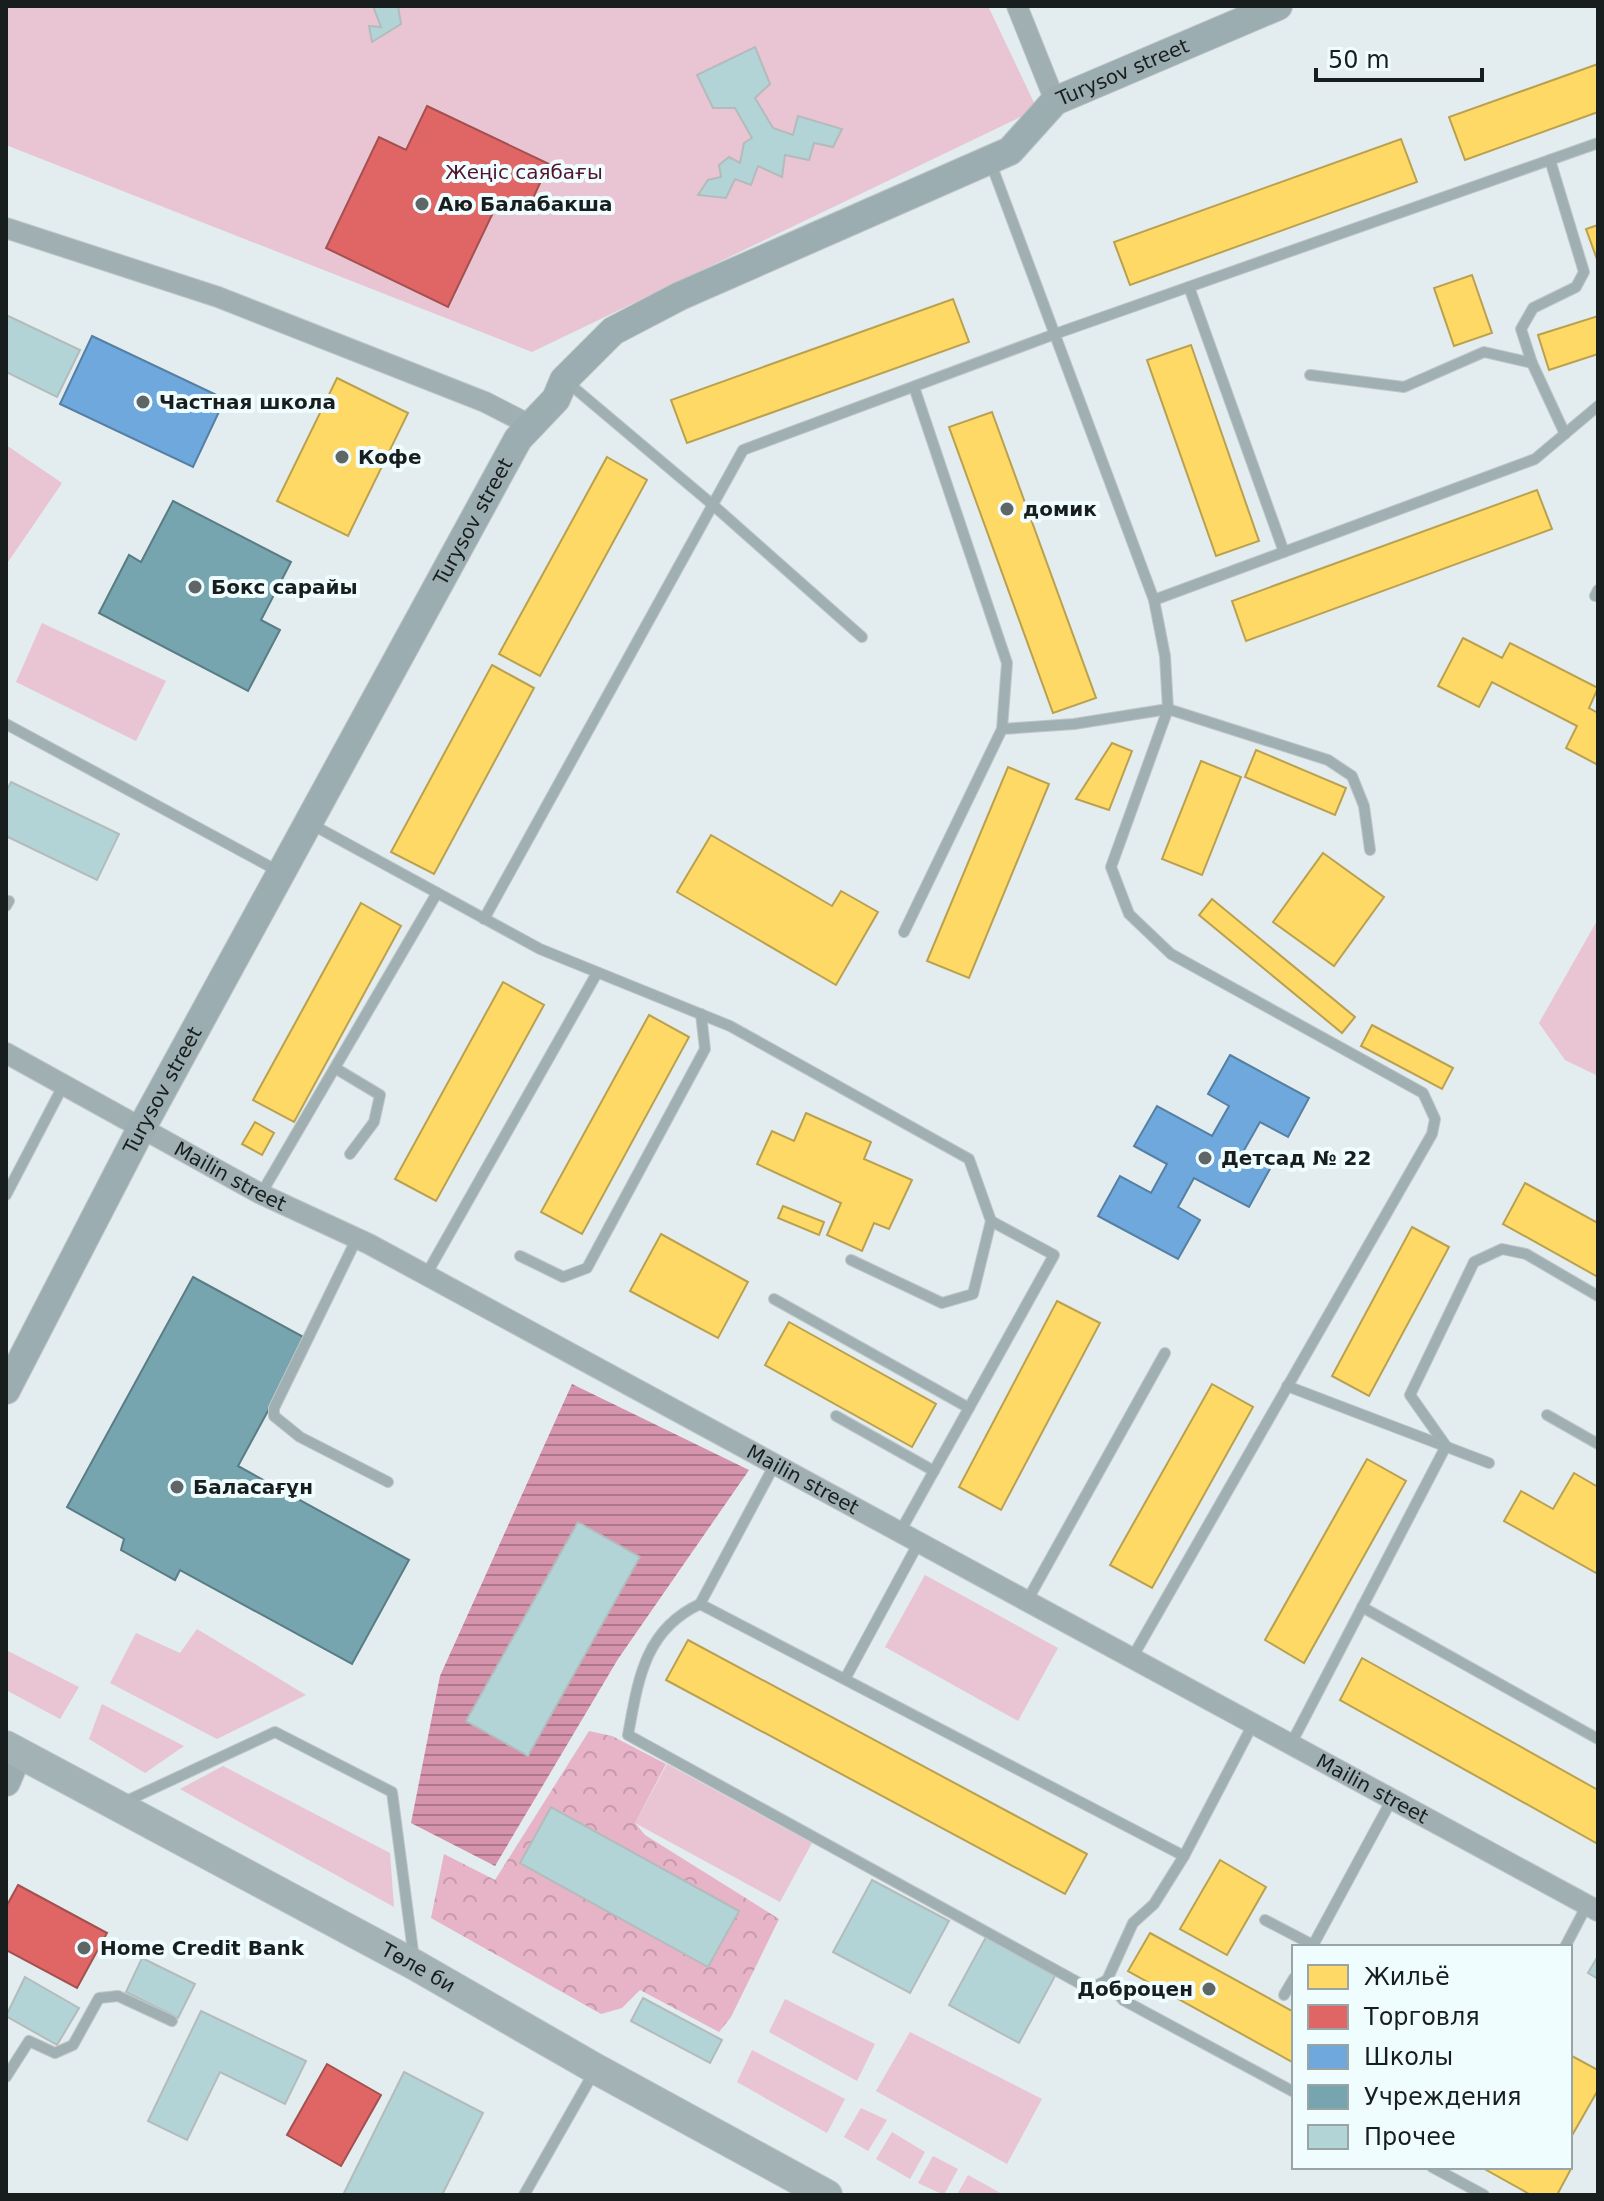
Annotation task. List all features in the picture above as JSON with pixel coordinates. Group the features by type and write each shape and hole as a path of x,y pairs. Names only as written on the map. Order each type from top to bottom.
{"main road":[{"name":"Turysov street","path":"6,1390 141,1129 518,439 556,399 564,380 613,331 1010,151 1055,101 1278,6"},
{"path":"6,1782 12,1750"},
{"name":"Төле би","path":"12,1750 415,1965 596,2069 827,2195"}],"street":[{"path":"1017,6 1055,101"},
{"path":"6,228 218,297 485,402 530,425"},
{"name":"Mailin street","path":"6,1053 261,1194 357,1238 426,1275 1593,1908"}],"lane":[{"path":"484,919 743,450 1055,334 1598,143"},
{"path":"990,160 1154,600 1165,656 1168,709 1111,867 1129,914 1171,954 1423,1093 1435,1119 1432,1134 1132,1658"},
{"path":"1550,160 1584,272 1576,287 1533,308 1521,329 1532,363 1565,434"},
{"path":"1189,287 1284,552"},
{"path":"1310,375 1404,387 1484,352 1532,363"},
{"path":"564,380 713,505 862,637"},
{"path":"904,932 1002,729 1007,663 914,387"},
{"path":"1154,600 1535,459 1598,406"},
{"path":"1002,729 1074,724 1168,709 1328,760 1352,776 1364,806 1370,850"},
{"path":"6,724 282,873"},
{"path":"309,823 540,949 701,1014 780,1053 969,1159 991,1221 973,1294 942,1303 851,1260"},
{"path":"261,1194 437,893"},
{"path":"426,1275 597,973"},
{"path":"520,1256 563,1277 587,1268 705,1049 701,1014"},
{"path":"335,1068 380,1095 374,1122 350,1154"},
{"path":"6,1195 63,1086"},
{"path":"900,1532 1054,1255 991,1221"},
{"path":"357,1238 274,1408 274,1416 300,1437 388,1482"},
{"path":"1446,1446 1410,1395 1474,1262 1502,1249 1526,1254 1598,1296"},
{"path":"774,1299 969,1408"},
{"path":"1027,1601 1165,1353"},
{"path":"1287,1386 1489,1463"},
{"path":"1547,1415 1598,1444"},
{"path":"836,1416 934,1471"},
{"path":"1291,1744 1446,1446"},
{"path":"775,1464 700,1604 678,1614 642,1665 628,1735 1090,1989 1107,1980 1133,1923 1154,1904 1184,1856 1253,1724"},
{"path":"845,1679 919,1542"},
{"path":"700,1604 1184,1856"},
{"path":"1362,1607 1598,1739"},
{"path":"117,1805 275,1732 392,1792 415,1965"},
{"path":"1313,1945 1392,1799"},
{"path":"1566,1945 1593,1908"},
{"path":"1265,1920 1310,1945"},
{"path":"1107,1980 1123,2000 1292,2091"},
{"path":"1284,1995 1292,1981"},
{"path":"6,2077 29,2041 55,2053 73,2045 99,1998 118,1996 172,2021"},
{"path":"524,2195 596,2069"},
{"path":"1436,2169 1484,2195"}],"green space":[{"name":"Жеңіс саябағы","path":"6,6 988,6 1037,109 532,352 6,145"},
{"path":"6,445 62,483 6,565"},
{"path":"42,623 166,681 136,741 16,682"},
{"path":"1598,919 1598,1076 1565,1060 1539,1023"},
{"path":"925,1575 1058,1648 1018,1721 885,1647"},
{"path":"197,1629 306,1695 217,1739 110,1683 136,1633 180,1653"},
{"path":"6,1650 79,1687 60,1719 6,1690"},
{"path":"102,1704 184,1746 145,1773 89,1739"},
{"path":"589,1731 612,1736 666,1764 635,1823 645,1835 779,1919 731,2017 719,2032 640,1990 622,2008 601,2014 431,1918 444,1854 495,1880"},
{"path":"667,1764 812,1843 780,1902 635,1823"},
{"path":"223,1766 390,1853 394,1907 180,1789"},
{"path":"785,1999 875,2044 857,2081 769,2032"},
{"path":"910,2032 1042,2099 1007,2164 876,2091"},
{"path":"752,2050 845,2099 827,2133 737,2082"},
{"path":"861,2108 887,2120 868,2151 844,2137"},
{"path":"892,2132 925,2152 910,2179 876,2159"},
{"path":"933,2156 958,2169 944,2195 918,2183"},
{"path":"968,2175 1004,2195 957,2195"}],"shaded area":[{"path":"572,1384 749,1470 618,1659 495,1866 411,1823 440,1676"}],"building: Жильё":[{"path":"1598,64 1598,112 1465,160 1449,117"},
{"path":"1401,139 1417,182 1130,285 1114,242"},
{"path":"1598,225 1598,262 1586,229"},
{"path":"1472,275 1492,333 1454,346 1434,288"},
{"path":"953,299 969,342 687,443 671,400"},
{"path":"1598,316 1598,354 1549,370 1538,335"},
{"path":"1191,345 1259,541 1216,556 1147,360"},
{"name":"Кофе","path":"337,378 408,413 348,536 277,501"},
{"path":"992,412 1096,698 1053,713 949,427"},
{"path":"607,457 647,480 540,676 499,654"},
{"path":"1537,490 1552,529 1246,641 1232,601"},
{"path":"1463,638 1502,658 1510,643 1598,688 1589,708 1598,713 1598,765 1566,748 1577,726 1492,682 1479,707 1438,686"},
{"path":"492,665 534,688 434,874 391,852"},
{"path":"1112,743 1132,751 1109,810 1076,799"},
{"path":"1256,750 1346,788 1335,815 1245,777"},
{"path":"1201,761 1241,777 1202,875 1162,859"},
{"path":"1008,767 1049,784 969,978 927,961"},
{"path":"711,835 832,906 841,891 878,912 836,985 677,892"},
{"path":"1323,853 1384,897 1334,966 1273,922"},
{"path":"1212,899 1355,1017 1342,1033 1199,915"},
{"path":"361,903 401,926 294,1122 253,1100"},
{"path":"503,982 544,1005 436,1201 395,1179"},
{"path":"649,1015 689,1037 582,1234 541,1212"},
{"path":"1372,1025 1453,1068 1442,1089 1361,1046"},
{"path":"806,1113 871,1142 864,1159 912,1180 889,1229 874,1223 862,1251 827,1235 841,1203 757,1164 772,1131 794,1141"},
{"path":"255,1122 274,1133 262,1155 242,1144"},
{"path":"1525,1183 1598,1223 1598,1277 1503,1224"},
{"path":"783,1206 824,1222 819,1235 778,1218"},
{"path":"1412,1227 1449,1247 1369,1396 1332,1376"},
{"path":"661,1234 748,1282 718,1338 630,1291"},
{"path":"1057,1301 1100,1323 1001,1510 959,1487"},
{"path":"789,1322 936,1404 912,1447 765,1365"},
{"path":"1212,1384 1253,1407 1152,1588 1110,1565"},
{"path":"1367,1459 1406,1481 1304,1663 1265,1640"},
{"path":"1574,1473 1598,1487 1598,1574 1504,1521 1521,1491 1553,1509"},
{"path":"688,1640 1087,1854 1065,1894 666,1680"},
{"path":"1362,1658 1598,1790 1598,1844 1340,1700"},
{"path":"1220,1860 1266,1887 1227,1955 1180,1929"},
{"path":"1150,1933 1292,2011 1292,2062 1128,1971"},
{"path":"1572,2056 1598,2070 1598,2090 1572,2136"},
{"path":"1485,2169 1571,2169 1557,2195 1531,2195"}],"building: Торговля":[{"name":"Аю Балабакша","path":"427,106 549,164 527,211 500,198 448,307 326,248 379,137 406,150"},
{"path":"18,1885 107,1933 77,1988 6,1950 6,1907"},
{"path":"327,2064 381,2095 341,2166 287,2135"}],"building: Школы":[{"name":"Частная школа","path":"92,336 225,399 193,467 60,404"},
{"name":"Детсад № 22","path":"1230,1055 1309,1098 1288,1137 1260,1122 1243,1152 1271,1167 1249,1207 1194,1178 1178,1207 1200,1220 1178,1259 1098,1216 1120,1176 1151,1193 1167,1164 1134,1146 1157,1106 1212,1136 1229,1106 1208,1094"}],"building: Учреждения":[{"name":"Бокс сарайы","path":"173,501 291,562 261,620 280,630 248,691 99,613 129,555 141,562"},
{"name":"Баласағұн","path":"193,1277 307,1339 238,1466 409,1560 352,1664 180,1570 175,1580 121,1550 124,1539 67,1507"}],"building: Прочее":[{"path":"373,6 398,6 401,24 372,42 369,26 381,27"},
{"path":"755,47 770,84 755,98 773,128 793,135 798,116 842,129 833,147 814,143 809,160 785,155 782,177 758,166 751,185 735,179 726,198 698,195 708,180 721,177 719,165 729,157 740,163 744,143 752,138 735,108 713,108 697,75"},
{"path":"6,315 80,350 57,397 6,372"},
{"path":"11,782 119,834 97,880 6,836 6,792"},
{"path":"578,1522 640,1557 528,1756 466,1721"},
{"path":"551,1807 739,1911 708,1967 520,1863"},
{"path":"872,1880 949,1921 910,1993 833,1952"},
{"path":"986,1937 1055,1976 1019,2043 949,2005"},
{"path":"1598,1956 1598,1979 1588,1973"},
{"path":"142,1958 195,1984 178,2018 126,1992"},
{"path":"25,1977 79,2008 57,2045 6,2016"},
{"path":"643,1998 722,2040 710,2063 631,2021"},
{"path":"201,2011 306,2061 285,2104 220,2072 187,2140 148,2121"},
{"path":"404,2072 483,2113 442,2195 343,2195"}],"place":[{"name":"Аю Балабакша","path":"422,204"},
{"name":"Частная школа","path":"143,402"},
{"name":"Кофе","path":"342,457"},
{"name":"домик","path":"1007,509"},
{"name":"Бокс сарайы","path":"195,587"},
{"name":"Детсад № 22","path":"1205,1158"},
{"name":"Баласағұн","path":"177,1487"},
{"name":"Home Credit Bank","path":"84,1948"},
{"name":"Доброцен","path":"1209,1989"}]}
